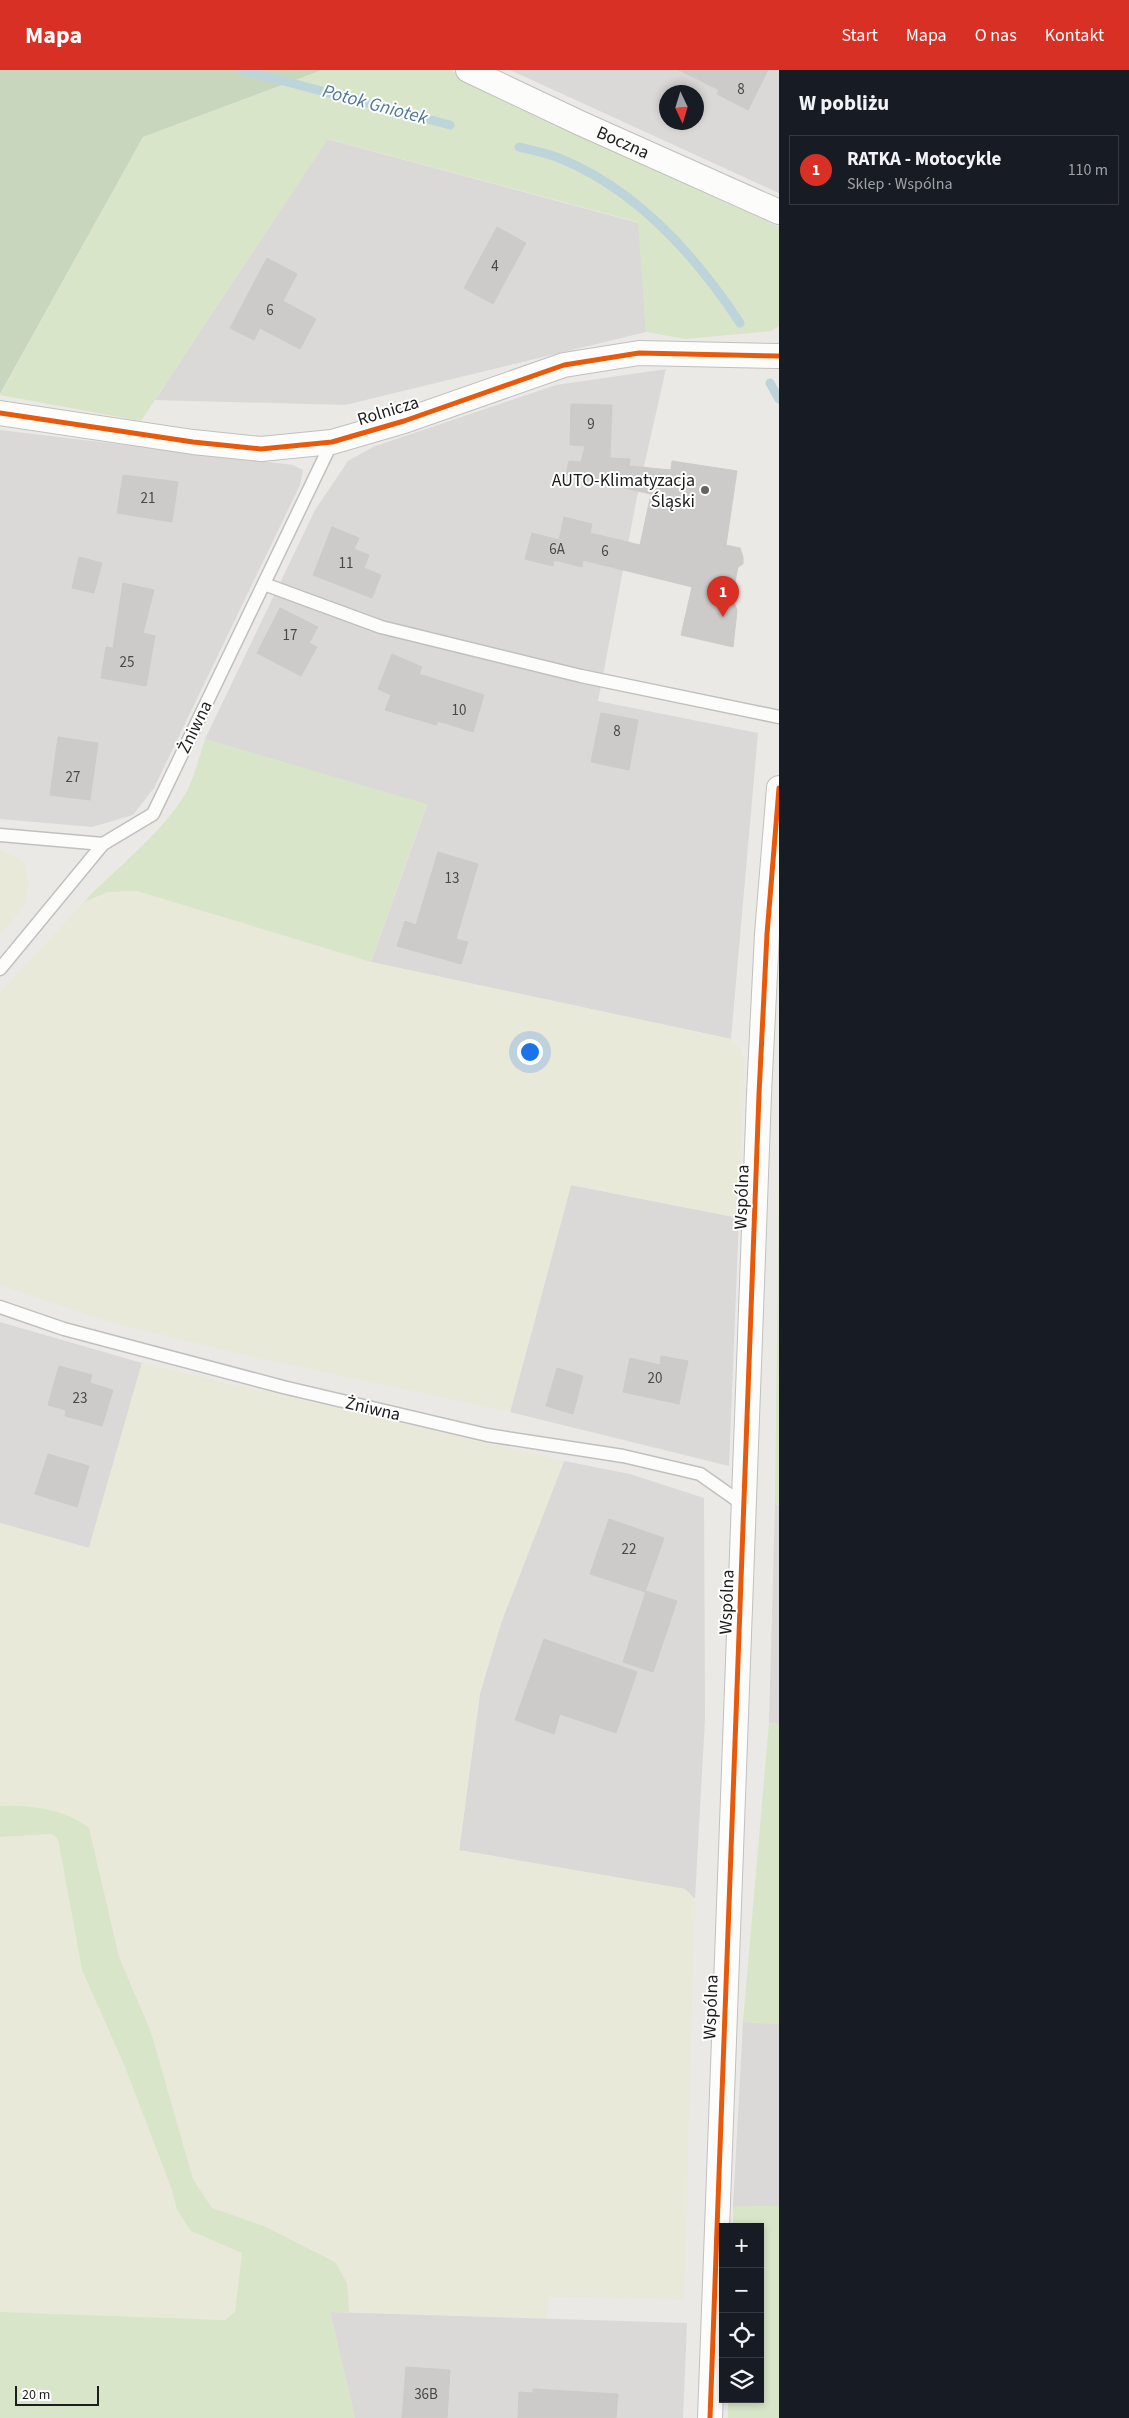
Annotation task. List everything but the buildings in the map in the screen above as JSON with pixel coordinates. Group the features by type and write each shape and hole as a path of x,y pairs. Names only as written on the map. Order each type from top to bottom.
{"street":[{"name":"Boczna","path":"468,70 580,123 779,212"},
{"name":"Rolnicza","path":"0,413 193,442 261,449 332,442 404,421 564,365 640,353 779,356"},
{"name":"Wspólna","path":"710,2418 767,934 779,788"}],"lane":[{"name":"Żniwna","path":"0,969 103,844 153,814 332,442"},
{"path":"264,584 381,627 581,676 779,717"},
{"path":"0,835 103,844"},
{"name":"Żniwna","path":"0,1307 64,1329 283,1387 487,1436 623,1456 700,1474 744,1505"}],"shaded area":[{"path":"510,70 779,70 779,193"},
{"path":"327,139 639,223 646,332 345,405 155,400"},
{"path":"666,369 637,497 598,701 758,733 731,1039 371,962 427,805 205,739 315,510 348,461 373,447 556,385"},
{"path":"0,430 293,465 303,470 300,485 154,788 133,815 92,827 0,819"},
{"path":"0,849 22,860 29,881 24,907 0,935"},
{"path":"137,891 371,962 731,1039 740,1049 744,1060 739,1218 571,1185 510,1412 253,1357 113,1323 0,1285 0,992 84,902 108,892"},
{"path":"571,1185 739,1218 729,1466 510,1412"},
{"path":"0,1322 142,1363 89,1548 0,1523"},
{"path":"142,1363 564,1461 501,1623 480,1693 459,1850 685,1889 695,1899 684,2300 549,2297 547,2318 349,2312 347,2283 335,2262 264,2226 212,2208 193,2179 151,2032 119,1957 89,1828 25,1806 0,1806 0,1523 89,1548"},
{"path":"564,1461 630,1474 704,1498 705,1719 695,1899 684,1889 459,1851 480,1693 501,1623"},
{"path":"775,1504 779,1505 779,1724 769,1723"},
{"path":"52,1834 58,1839 82,1970 125,2067 171,2187 177,2210 191,2231 242,2253 235,2312 225,2320 0,2312 0,1837"},
{"path":"743,2022 779,2024 779,2206 733,2207"},
{"path":"330,2312 687,2323 683,2418 355,2418"}],"green space":[{"path":"0,70 322,70 143,137 0,394"},
{"path":"322,70 450,70 779,227 779,326 771,331 686,339 646,332 638,222 328,139 141,421 0,395 143,137"},
{"path":"205,739 427,804 371,962 137,891 108,892 84,902 150,838 174,811 191,783"},
{"path":"779,1177 779,1505 775,1504"},
{"path":"769,1723 779,1724 779,2024 743,2022"},
{"path":"0,1806 24,1806 58,1812 89,1828 119,1957 151,2032 193,2179 212,2208 264,2226 335,2262 347,2283 349,2312 330,2312 355,2418 0,2418 0,2312 225,2320 235,2312 242,2253 191,2231 177,2210 171,2187 125,2067 82,1970 58,1839 52,1834 0,1837"},
{"path":"779,2206 779,2418 728,2418 728,2403 764,2403 764,2223 733,2223 733,2207"}],"waterway":[{"name":"Potok Gniotek","path":"242,70 450,125"},
{"name":"Potok Gniotek","path":"519,147 554,156 587,171 614,187 639,206 662,227 704,273 740,323"},
{"name":"Potok Gniotek","path":"770,383 779,399"}],"cycle path":[{"path":"0,413 193,442 261,449 332,442 404,421 564,365 639,353 779,356"},
{"path":"710,2418 759,1094 767,934 779,788"}],"place":[{"name":"AUTO-Klimatyzacja Śląski","path":"705,490"},
{"name":"RATKA - Motocykle","path":"723,617"}]}
